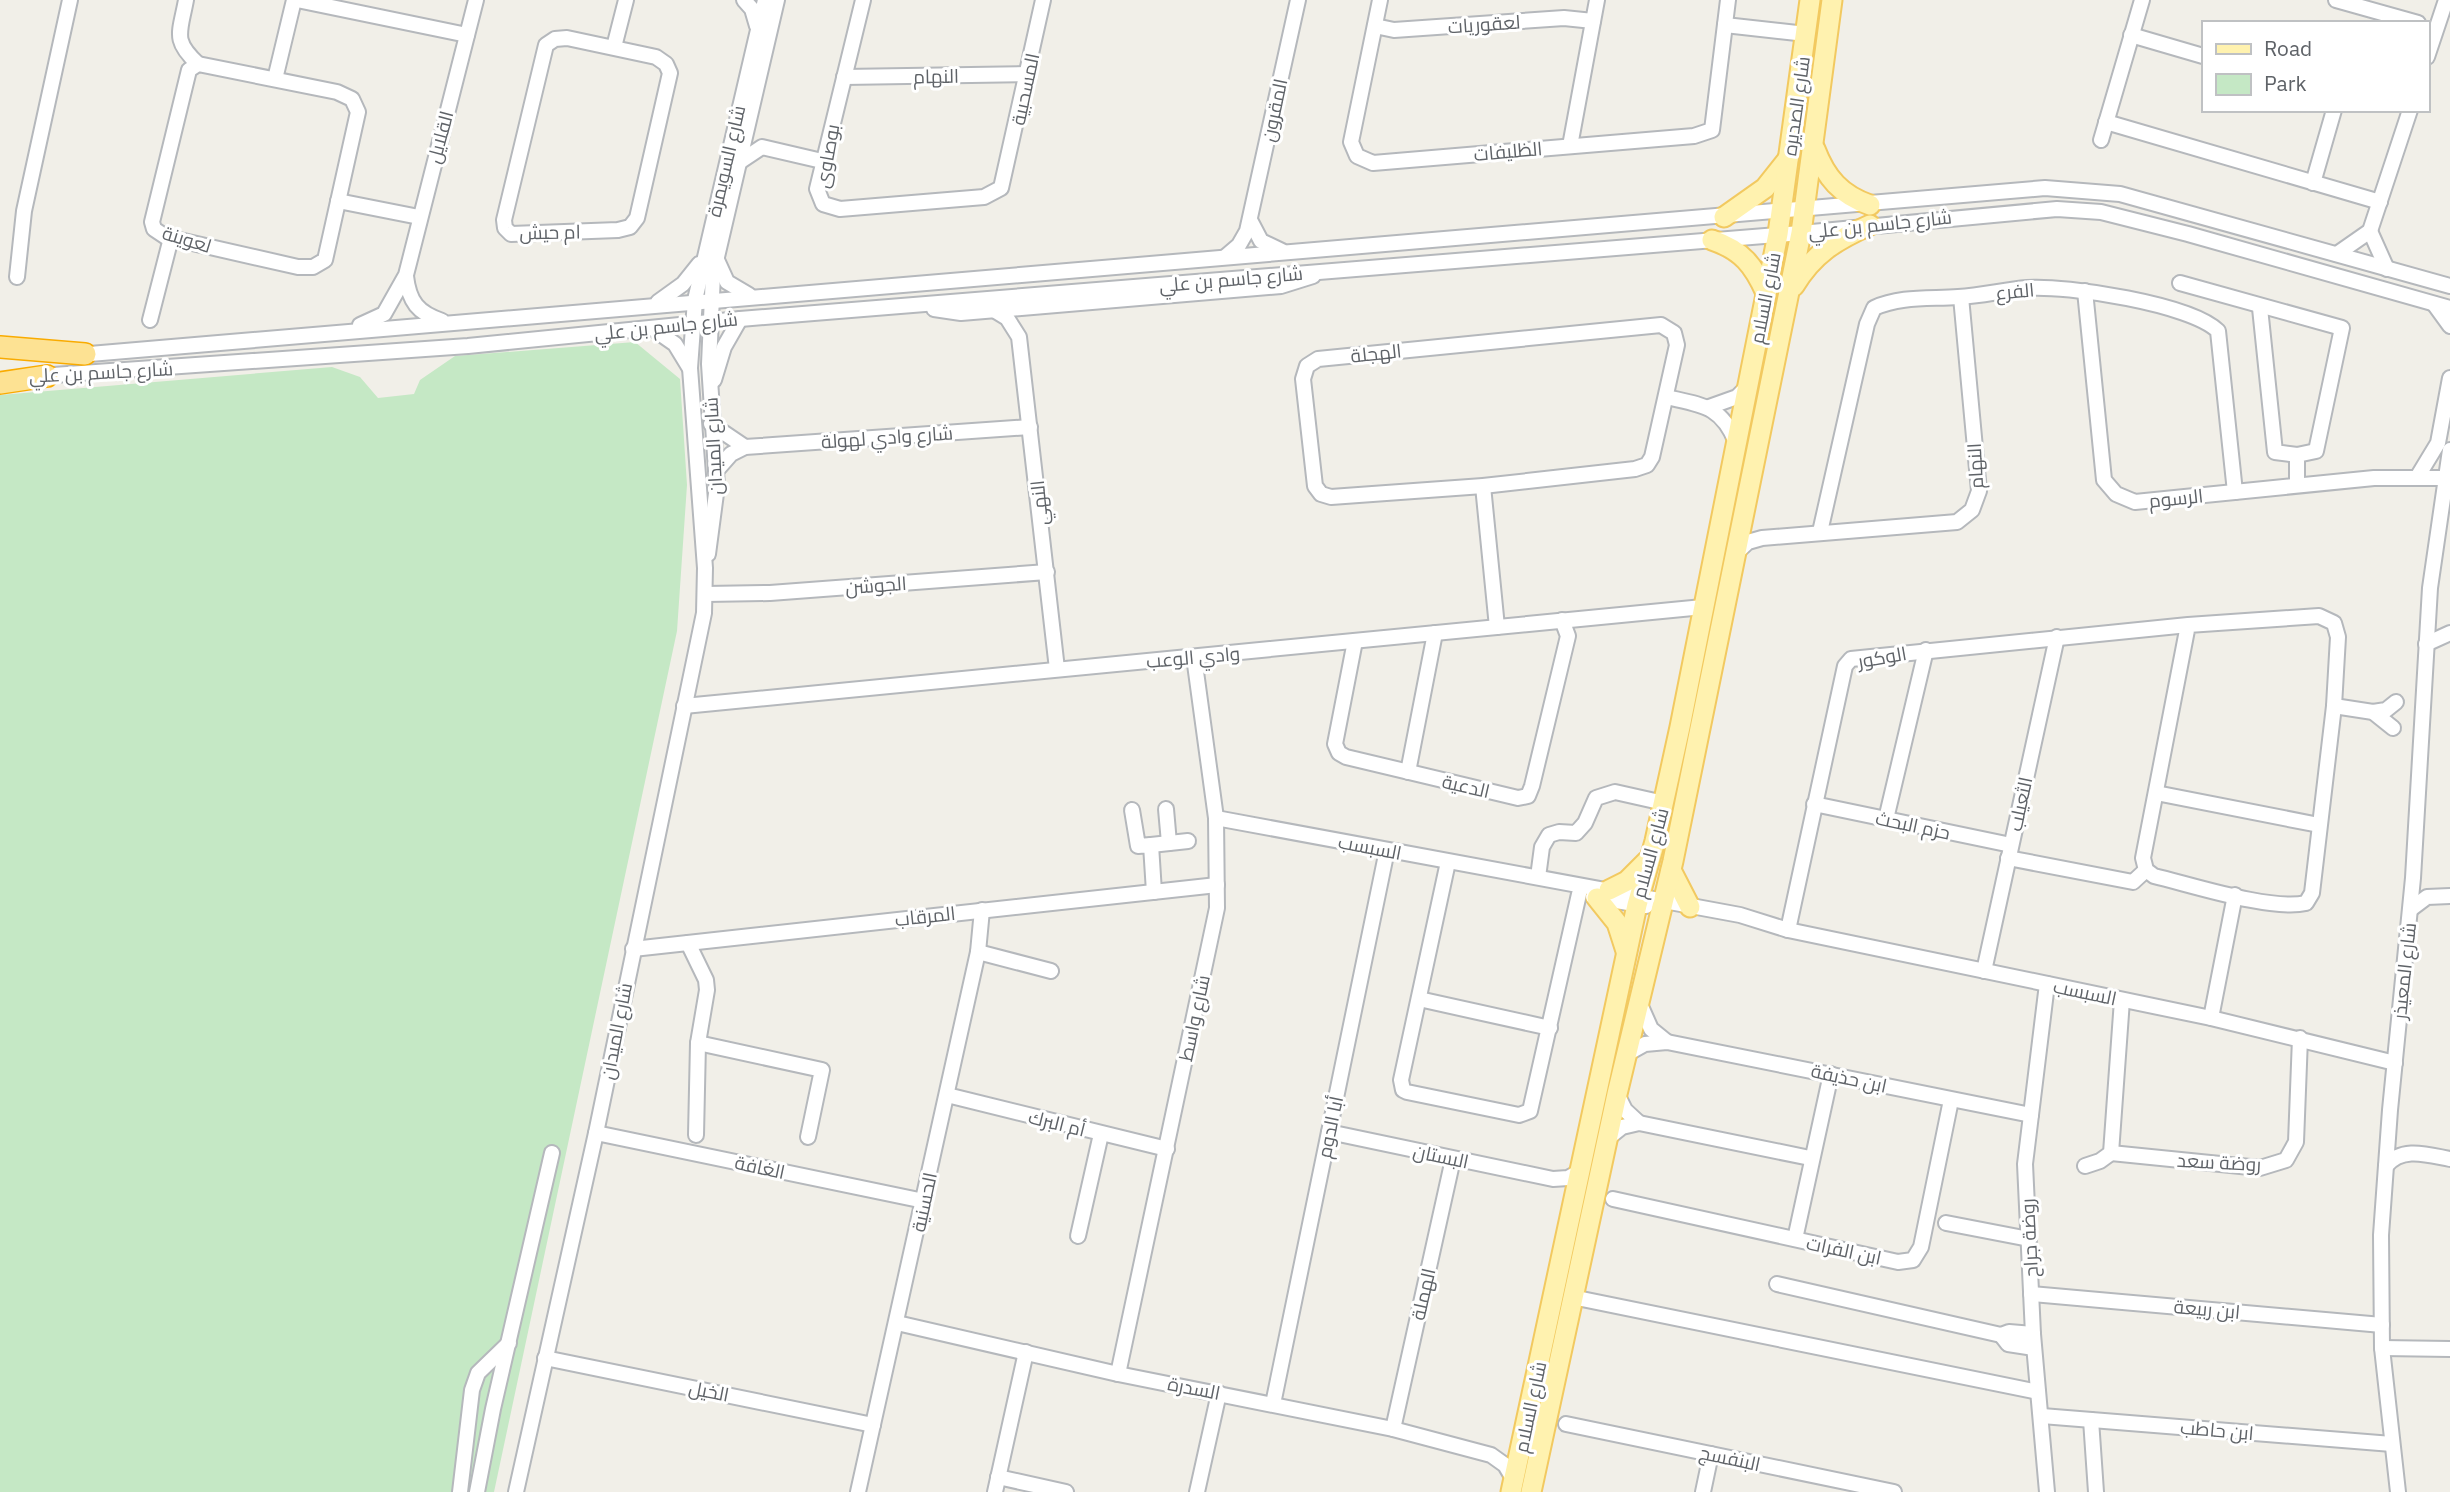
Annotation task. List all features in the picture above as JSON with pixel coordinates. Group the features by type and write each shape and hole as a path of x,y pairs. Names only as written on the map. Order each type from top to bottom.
{"highway":[{"path":"0,347 85,354"},
{"path":"0,383 47,376"}],"main road":[{"name":"شارع الصديره","path":"1781,212 1810,0"},
{"name":"شارع الصديره","path":"1804,210 1832,0"},
{"path":"1814,149 1832,182 1850,198 1870,205"},
{"path":"1724,217 1765,188 1788,158"},
{"name":"شارع السلام","path":"1531,1492 1617,1094 1671,870 1804,210"},
{"name":"شارع السلام","path":"1512,1486 1638,900 1664,803 1781,212"},
{"path":"1788,296 1817,255 1833,242 1870,225"},
{"path":"1712,240 1727,245 1748,260 1766,293"},
{"path":"1627,954 1618,923 1595,894 1628,881 1650,858"},
{"path":"1671,870 1690,907"}],"street":[{"path":"17,277 24,211 70,0"},
{"path":"186,0 181,48 198,64"},
{"path":"275,79 296,0 467,35"},
{"name":"القلايل","path":"341,331 384,314 406,275 476,0"},
{"path":"614,47 625,0"},
{"path":"744,0 755,15 758,29"},
{"name":"شارع السويمرة","path":"709,323 710,255 765,0"},
{"name":"شارع السويمرة","path":"692,324 695,300 741,161 777,0"},
{"name":"بوصاوى","path":"863,0 822,161 817,189 822,204 840,209 989,196 1001,188 1006,177"},
{"name":"المسحبية","path":"1006,177 1043,0"},
{"name":"المقرون","path":"1225,257 1244,238 1250,220 1298,0"},
{"name":"الظليفات","path":"1380,0 1351,142 1357,156 1373,163 1695,136 1712,130 1728,0"},
{"path":"1570,146 1597,0"},
{"path":"2101,140 2142,0"},
{"path":"2336,0 2365,4 2412,21"},
{"path":"2429,45 2432,27 2446,0"},
{"path":"2360,21 2365,4"},
{"name":"لعقوريات","path":"1375,26 1394,30 1564,18 1593,21"},
{"path":"1725,25 1805,34"},
{"path":"2132,35 2202,56"},
{"name":"ام حيش","path":"567,37 614,47 656,57 666,64 670,74 637,218 630,227 618,230 511,234 505,228 504,220 546,46 555,39 567,37"},
{"name":"لعوينة","path":"198,64 275,79 352,99 358,111 325,260 313,267 298,267 159,234 152,222 189,70 198,64"},
{"name":"النهام","path":"844,77 1028,74"},
{"path":"2313,183 2333,112"},
{"path":"2337,254 2370,230 2409,112"},
{"path":"2106,122 2380,202"},
{"path":"749,125 762,147 822,161"},
{"path":"741,161 762,147"},
{"name":"شارع جاسم بن علي","path":"0,357 85,354 451,324 695,300 1870,205 2045,188 2095,190 2450,286"},
{"path":"338,201 419,217"},
{"name":"شارع جاسم بن علي","path":"0,377 429,349 740,319 1801,233 2020,210 2101,212 2189,233 2450,308"},
{"path":"1250,220 1261,241 1285,252"},
{"path":"2370,230 2387,269"},
{"path":"150,320 169,237"},
{"path":"652,306 683,284 710,255 727,282 750,296"},
{"path":"923,305 952,312 994,310 1290,285 1320,272"},
{"path":"406,275 408,296 424,315 451,324"},
{"path":"2180,283 2260,308 2342,328 2316,451 2297,456 2275,452 2260,308"},
{"name":"الفرع","path":"1820,532 1867,324 1874,308 1890,301 1961,297 2029,288 2085,291 2199,316 2218,331 2235,492"},
{"name":"الرسوم","path":"2085,291 2105,480 2116,494 2135,502 2297,484 2418,476 2445,478"},
{"name":"النهام","path":"1735,554 1748,542 1769,537 1956,522 1972,510 1979,491 1961,297"},
{"path":"2434,304 2450,326"},
{"path":"1019,337 1025,320 1037,306"},
{"path":"994,310 1007,318 1019,337"},
{"path":"709,391 724,347 740,319"},
{"name":"شارع الميدان","path":"705,568 715,515 716,471 709,391 709,323"},
{"name":"شارع الميدان","path":"516,1492 596,1133 706,594 690,368 692,324"},
{"name":"الهجلة","path":"1661,325 1674,333 1677,345 1652,457 1647,465 1635,469 1483,486 1331,497 1321,495 1315,486 1303,379 1307,366 1318,359 1661,325"},
{"path":"652,328 675,344 690,368"},
{"name":"النهي","path":"1019,337 1057,669"},
{"path":"2418,476 2438,443 2450,378"},
{"path":"1709,407 1737,397 1748,386"},
{"path":"1666,397 1709,407 1720,414 1737,442"},
{"path":"711,424 745,447 725,459 716,471"},
{"name":"شارع وادي لهولة","path":"745,447 1030,427"},
{"name":"شارع المعيذر","path":"2398,1492 2382,1348 2381,1235 2388,1135 2411,909 2428,618 2445,523 2445,478 2450,450"},
{"path":"2297,456 2297,484"},
{"path":"1483,486 1497,627"},
{"path":"1742,519 1752,530 1769,537"},
{"name":"الجوشن","path":"706,594 770,593 1047,572"},
{"name":"وادي الوعب","path":"684,706 1703,607"},
{"name":"الوكور","path":"1781,928 1814,804 1845,667 1851,659 2188,625 2319,616 2334,623 2338,637 2334,706 2312,894 2306,903 2294,905 2235,895 2154,876 2146,870"},
{"path":"2428,618 2450,632"},
{"name":"الدعية","path":"1355,641 1335,744 1339,753 1346,757 1518,798 1528,796 1568,636 1562,621"},
{"path":"2146,870 2143,858 2188,625"},
{"path":"2426,644 2450,632"},
{"path":"1408,772 1435,633"},
{"name":"الثعيلب","path":"1984,971 2057,637"},
{"path":"1885,819 1926,650"},
{"name":"شارع واسط","path":"1118,1374 1217,908 1216,818 1194,657"},
{"path":"2334,706 2373,712 2386,710 2396,702"},
{"path":"2373,712 2386,719 2393,728"},
{"path":"1531,877 1549,835 1559,832 1576,833 1596,798 1615,792 1664,803"},
{"path":"2156,793 2319,825"},
{"name":"حزم البحث","path":"1814,804 1885,819 2133,882 2146,870"},
{"path":"1166,809 1170,843"},
{"path":"1132,810 1138,846 1188,841"},
{"name":"السبسب","path":"1216,818 1531,877 1595,894 1781,928 2211,1018 2395,1063"},
{"path":"1151,845 1154,892"},
{"name":"أبا الدوم","path":"1273,1404 1387,850"},
{"path":"1448,862 1401,1080 1403,1090 1408,1092 1526,1115 1533,1107 1550,1028 1595,894"},
{"name":"السبسب","path":"1531,877 1595,894"},
{"path":"2413,878 2434,896"},
{"name":"المرقاب","path":"633,949 1217,885"},
{"path":"2211,1018 2235,895"},
{"path":"2411,909 2421,900 2434,896 2450,896"},
{"name":"السبسب","path":"1662,905 1740,915 1781,928"},
{"name":"الحسنية","path":"858,1492 978,952 982,910"},
{"path":"688,943 706,980 707,990 698,1044 695,1144"},
{"path":"978,952 1051,971"},
{"name":"روضة جراح","path":"2047,984 2025,1164 2034,1341 2047,1492"},
{"path":"1419,999 1550,1028"},
{"path":"2085,1166 2100,1161 2111,1153 2122,1000"},
{"path":"1639,1001 1651,1029 1667,1042"},
{"name":"روضة سعد","path":"2111,1153 2260,1168 2286,1160 2296,1142 2300,1038"},
{"name":"ابن حذيفة","path":"1627,1054 1645,1044 1667,1042 2031,1115"},
{"path":"698,1044 822,1070 808,1137"},
{"path":"1795,1239 1810,1158 1831,1074"},
{"path":"1617,1094 1625,1110 1639,1123"},
{"name":"أم البرك","path":"947,1096 1167,1149"},
{"name":"ابن الفرات","path":"1613,1199 1898,1262 1913,1260 1921,1247 1951,1100"},
{"path":"1607,1139 1622,1127 1639,1123 1810,1158"},
{"name":"البستان","path":"1329,1132 1553,1179 1568,1178 1580,1171"},
{"name":"الغافة","path":"596,1133 695,1144 924,1201"},
{"path":"1078,1236 1101,1134"},
{"path":"2388,1135 2413,1153"},
{"path":"477,1492 493,1409 552,1153"},
{"path":"2386,1166 2396,1156 2413,1153 2450,1159"},
{"name":"الهملة","path":"1393,1429 1453,1158"},
{"path":"1553,1179 1574,1202"},
{"path":"1946,1223 2029,1238"},
{"path":"1777,1284 2001,1335 2008,1344 2034,1341"},
{"name":"ابن ربيعة","path":"2031,1294 2382,1325"},
{"path":"1573,1297 2038,1392"},
{"name":"السدرة","path":"897,1323 1118,1374 1393,1429 1491,1455"},
{"path":"460,1492 472,1390 478,1373 510,1342"},
{"path":"2382,1348 2450,1349"},
{"path":"995,1492 1026,1352"},
{"name":"الخيل","path":"545,1358 873,1425"},
{"path":"1197,1492 1219,1393"},
{"name":"ابن حاطب","path":"2042,1416 2392,1444"},
{"path":"2091,1420 2096,1492"},
{"name":"البنفسج","path":"1566,1424 1711,1454 1834,1486 1894,1492"},
{"path":"1491,1455 1508,1453 1522,1442"},
{"path":"1703,1492 1711,1454"},
{"path":"1491,1455 1505,1465 1512,1486"},
{"path":"998,1477 1066,1492"}],"green space":[{"path":"635,342 680,379 687,485 677,631 494,1492 0,1492 0,395 332,367 360,377 378,398 414,394 420,380 455,356"}]}
